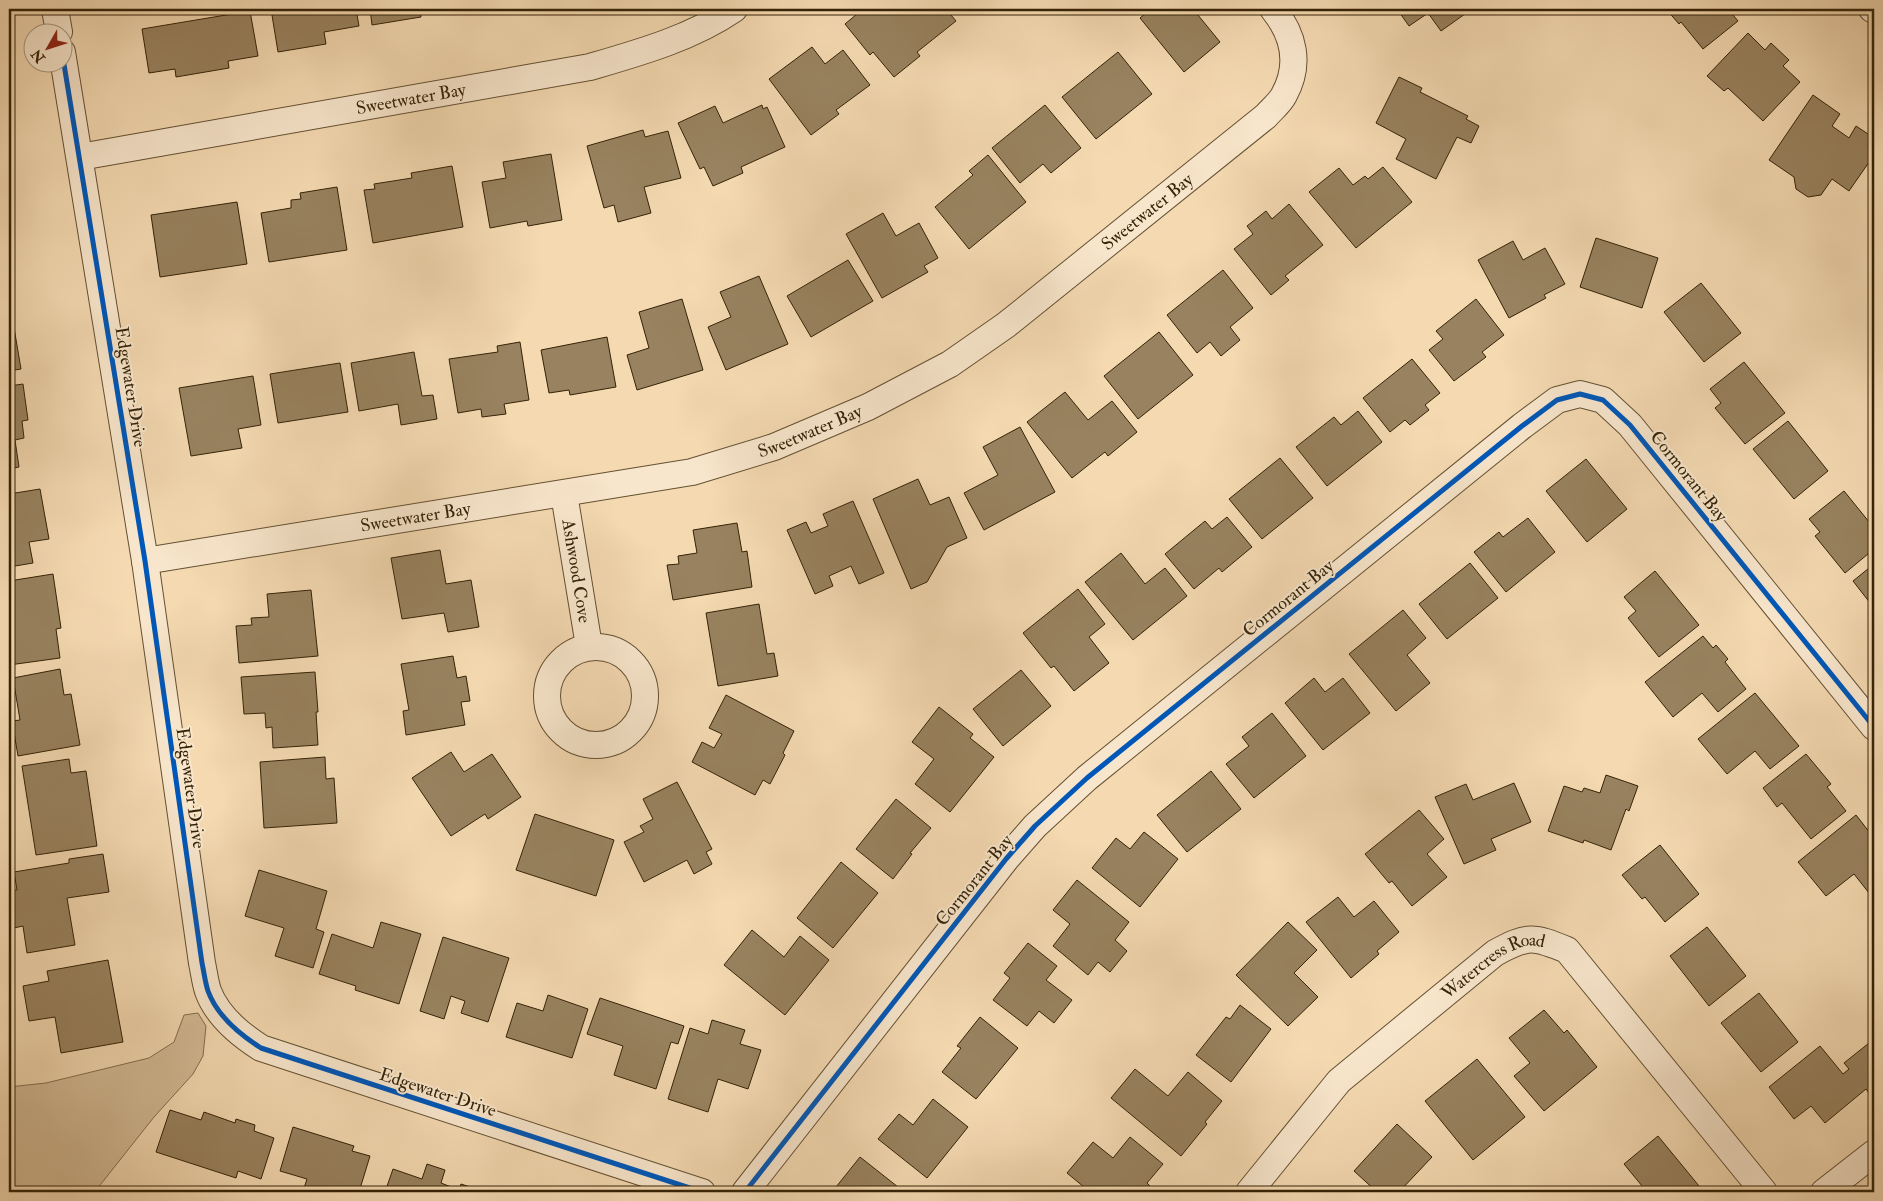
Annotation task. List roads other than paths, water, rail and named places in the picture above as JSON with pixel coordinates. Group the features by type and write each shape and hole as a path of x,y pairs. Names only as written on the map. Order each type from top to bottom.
{"street":[{"path":"55,9 57,22"},
{"name":"Sweetwater Bay","path":"80,157 590,67 653,48 721,18 734,9"},
{"name":"Sweetwater Bay","path":"145,561 692,472 774,447 868,407 950,364 1006,325 1266,116 1284,96 1295,64 1291,41 1280,18 1273,9"},
{"name":"Edgewater Drive","path":"65,72 145,561 202,963 208,991 224,1018 240,1035 261,1048 702,1192"},
{"name":"Cormorant Bay","path":"745,1192 1000,867 1035,826 1087,778 1557,400 1580,394 1603,400 1630,425 1874,727"},
{"name":"Ashwood Cove","path":"564,494 589,646"},
{"name":"Watercress Road","path":"1249,1192 1339,1081 1495,953 1518,941 1540,939 1567,950 1764,1192"},
{"path":"1824,1192 1874,1154"}]}
